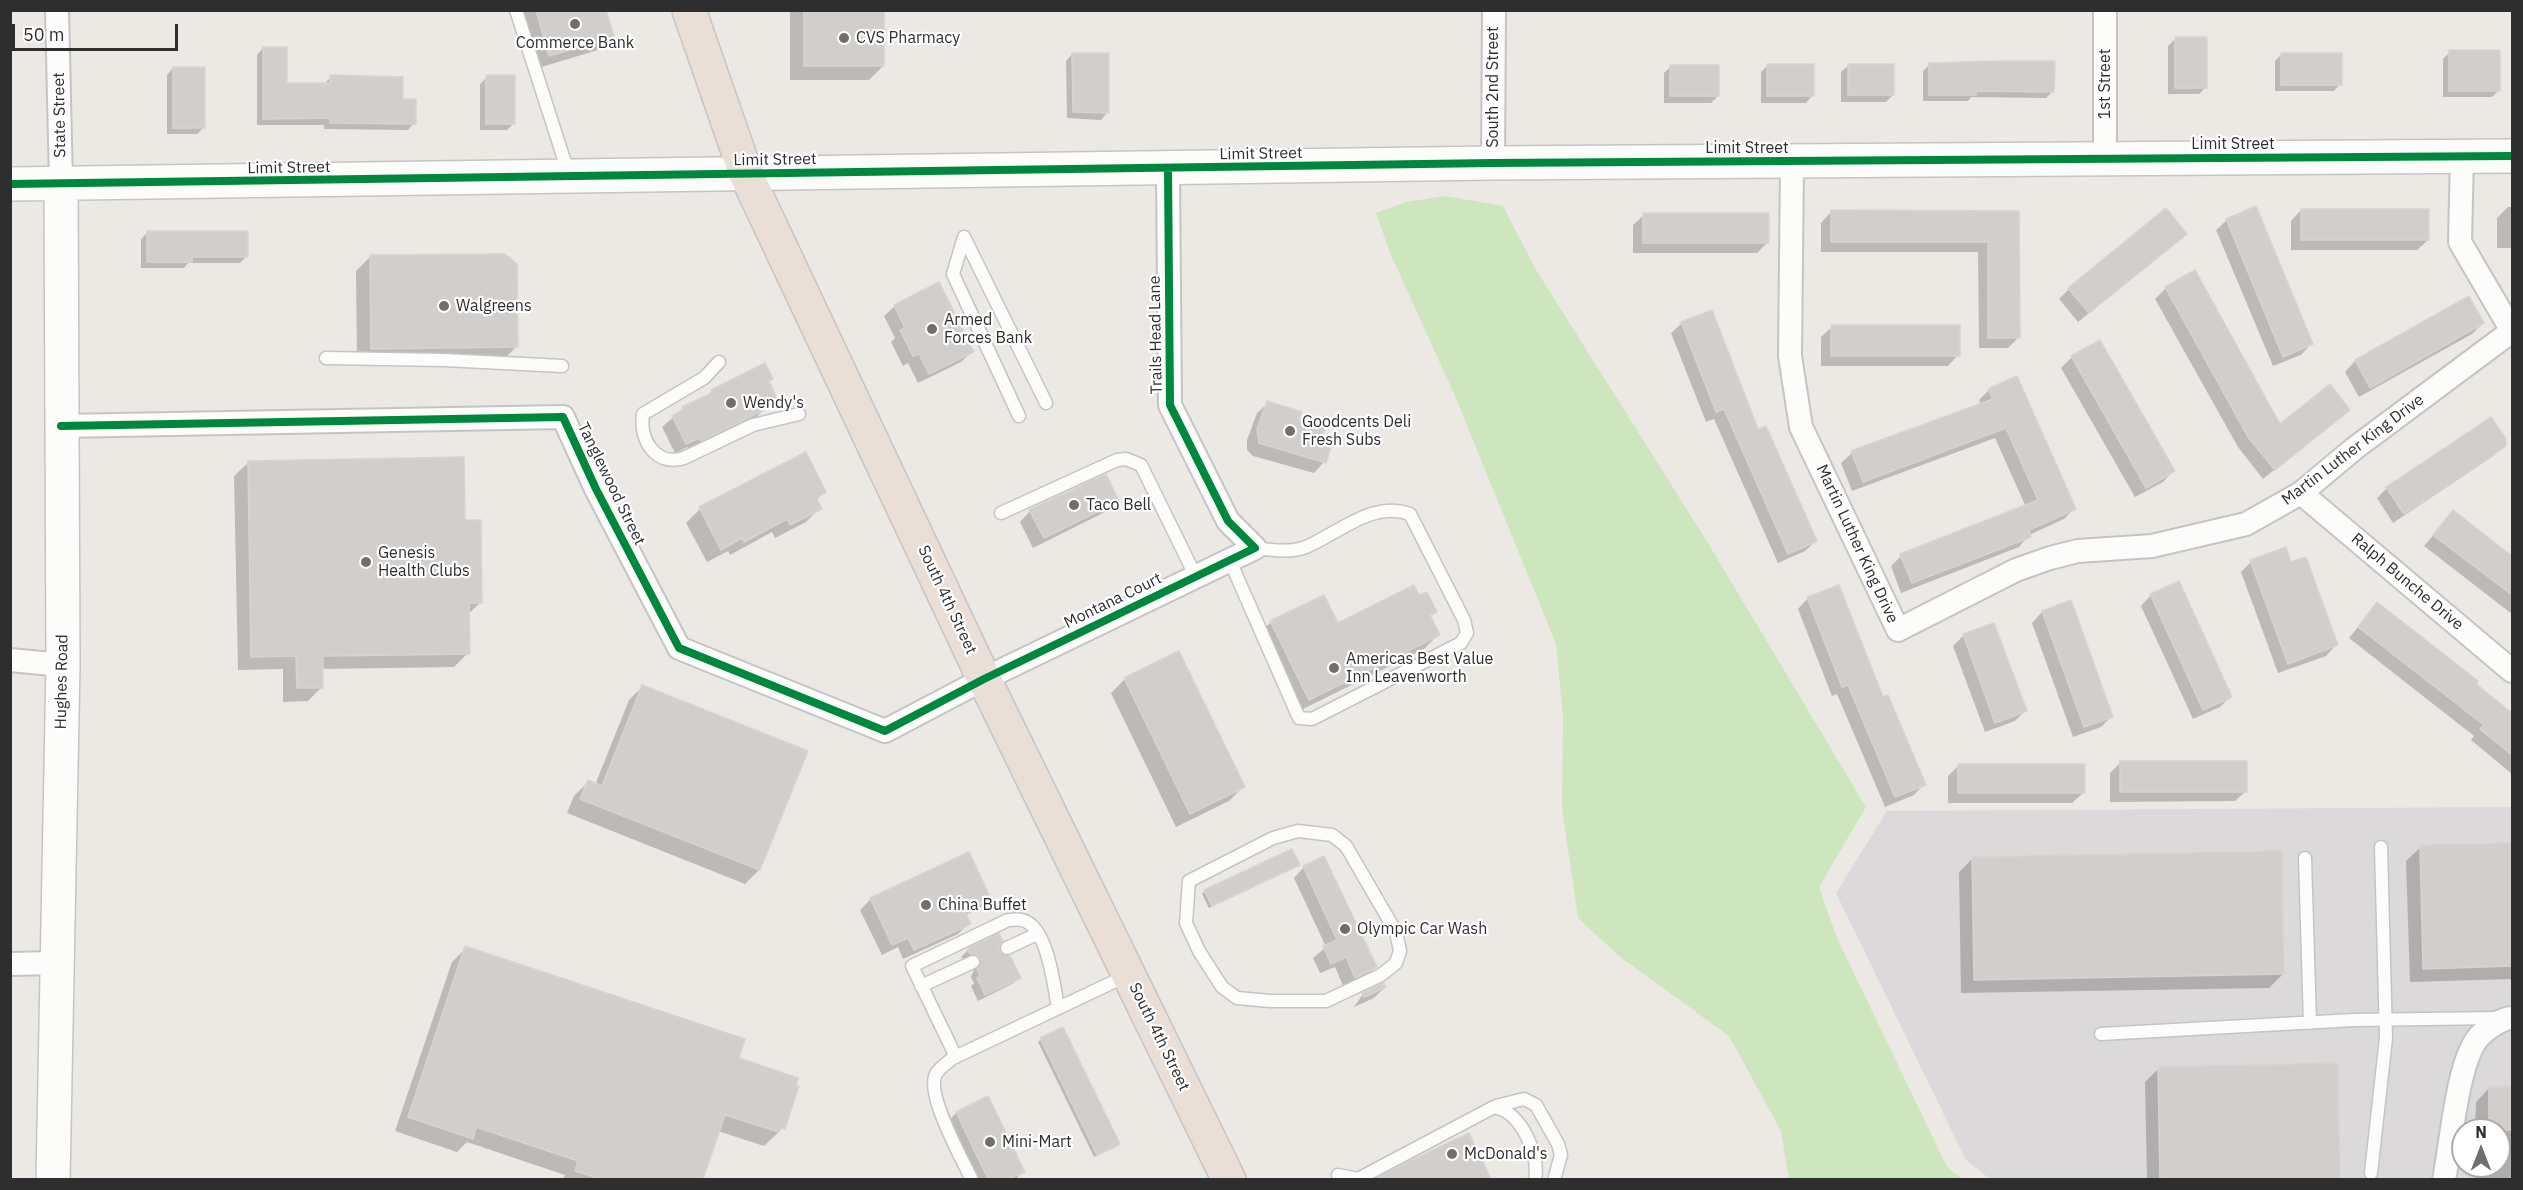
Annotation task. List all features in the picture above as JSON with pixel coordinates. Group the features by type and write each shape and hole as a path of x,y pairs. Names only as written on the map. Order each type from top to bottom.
{"highway":[{"name":"South 4th Street","path":"690,10 746,174 984,679 1229,1179"}],"street":[{"name":"State Street","path":"57,10 61,184"},
{"name":"South 2nd Street","path":"1493,163 1494,10"},
{"name":"1st Street","path":"2104,158 2105,10"},
{"path":"2462,156 2460,242 2512,331"},
{"name":"Limit Street","path":"10,184 1168,170 1493,163 2512,156"},
{"name":"Martin Luther King Drive","path":"1792,161 1790,356 1801,427 1898,630 2016,570 2050,558 2078,551 2152,546 2247,524 2301,493 2355,448 2512,331"},
{"name":"Trails Head Lane","path":"1168,170 1170,405 1228,522 1255,548"},
{"name":"Hughes Road","path":"53,1179 63,665 61,184"},
{"name":"Tanglewood Street","path":"61,426 563,417 596,489 679,648 885,731 984,679"},
{"name":"Ralph Bunche Drive","path":"2301,493 2512,671"},
{"name":"Montana Court","path":"984,679 1255,548"},
{"path":"10,660 63,665"},
{"path":"10,964 57,963"},
{"path":"2444,1179 2463,1072 2478,1038 2509,1018"}],"lane":[{"path":"516,10 570,178"},
{"path":"1019,416 954,274 963,237 1046,404"},
{"path":"326,358 444,360 562,366"},
{"path":"719,362 704,378 643,414 641,428 659,458 673,462 753,425 799,414"},
{"path":"1001,513 1117,459 1134,461 1141,465 1196,577"},
{"path":"1230,561 1299,718 1312,719 1461,643 1467,633 1464,620 1410,514 1386,510 1370,514 1304,548 1280,550 1255,548"},
{"path":"1298,831 1332,835 1346,846 1396,932 1400,951 1396,963 1381,975 1326,1001 1301,1002 1237,998 1222,987 1199,951 1186,923 1190,881 1274,838 1298,831"},
{"path":"2372,1173 2387,1020 2381,846"},
{"path":"2305,858 2310,1023"},
{"path":"956,1057 912,966 1008,920 1029,924 1047,952 1058,1008"},
{"path":"1006,948 1037,934"},
{"path":"921,986 973,962"},
{"path":"972,1179 936,1102 936,1073 956,1057 1129,975"},
{"path":"2101,1034 2310,1023 2509,1018"},
{"path":"1338,1175 1358,1179 1494,1107 1524,1099 1536,1105 1558,1144 1561,1155 1554,1179"},
{"path":"1494,1107 1504,1108 1512,1114 1521,1129 1535,1155 1535,1179"}],"shaded area":[{"path":"2512,807 2512,1179 1990,1179 1966,1160 1836,893 1887,811"}],"green space":[{"path":"1445,196 1503,206 1535,268 1706,540 1866,807 1819,887 1837,938 1947,1167 1962,1179 1789,1179 1781,1131 1729,1036 1619,956 1578,918 1562,808 1563,717 1556,644 1455,396 1391,255 1376,213 1406,202"}],"building":[{"name":"Commerce Bank","path":"536,10 606,10 614,37 549,56"},
{"name":"CVS Pharmacy","path":"804,10 884,10 884,66 804,66"},
{"path":"2175,37 2207,37 2207,88 2175,88"},
{"path":"263,47 287,47 287,83 330,83 330,75 403,77 403,99 416,99 416,124 330,123 330,118 263,119"},
{"path":"2449,50 2500,50 2500,91 2449,91"},
{"path":"1072,53 1109,53 1109,113 1073,112"},
{"path":"2281,53 2342,53 2342,85 2281,85"},
{"path":"2055,61 2054,92 1976,91 1976,95 1929,95 1929,63"},
{"path":"1767,64 1814,64 1814,96 1767,96"},
{"path":"1848,64 1894,64 1894,95 1848,95"},
{"path":"1670,65 1719,65 1719,96 1670,96"},
{"path":"173,67 205,67 205,128 173,128"},
{"path":"486,75 515,75 515,124 486,124"},
{"path":"2256,206 2313,344 2283,357 2226,219"},
{"path":"2166,208 2187,234 2089,313 2068,288"},
{"path":"2301,209 2429,209 2429,240 2301,240"},
{"path":"1831,210 2019,211 2020,338 1988,338 1988,242 1831,242"},
{"path":"1643,213 1769,213 1769,243 1643,243"},
{"path":"147,231 248,231 248,257 192,257 192,262 147,262"},
{"name":"Walgreens","path":"505,254 517,264 518,347 371,349 370,255"},
{"path":"2195,270 2280,424 2330,384 2350,410 2275,470 2248,437 2165,287"},
{"name":"Armed Forces Bank","path":"939,282 974,352 929,374 919,354 913,356 900,330 905,328 894,305"},
{"path":"2469,296 2484,323 2370,388 2355,360"},
{"path":"1712,310 1758,429 1766,426 1817,541 1788,554 1724,409 1716,412 1681,322"},
{"path":"1831,325 1960,325 1960,356 1831,356"},
{"path":"2100,340 2175,471 2146,488 2071,356"},
{"name":"Wendy's","path":"765,363 773,379 769,381 777,399 762,406 764,410 701,441 699,438 686,444 672,416 683,410 682,407 712,393 711,390"},
{"path":"2017,376 2076,509 2029,530 2031,537 1912,583 1900,554 2038,500 2006,428 1863,482 1851,451 1993,399 1988,389"},
{"name":"Goodcents Deli Fresh Subs","path":"1267,401 1302,412 1299,419 1325,427 1320,444 1331,447 1326,463 1259,443 1257,429"},
{"path":"2491,417 2506,439 2506,446 2404,514 2386,487"},
{"path":"806,452 826,492 816,497 822,509 790,525 787,519 744,542 742,538 721,550 699,507"},
{"name":"Genesis Health Clubs","path":"464,457 465,520 481,520 482,603 469,603 470,654 323,656 323,688 297,688 296,656 251,657 248,461"},
{"name":"Taco Bell","path":"1106,474 1119,501 1044,538 1029,510"},
{"path":"2453,510 2512,556 2512,595 2433,535"},
{"path":"2286,547 2291,562 2306,557 2338,645 2288,664 2250,560"},
{"path":"2179,581 2232,697 2203,710 2150,594"},
{"name":"Americas Best Value Inn Leavenworth","path":"1414,585 1419,595 1427,592 1437,612 1430,615 1440,635 1309,700 1270,621 1324,595 1338,623"},
{"path":"1839,585 1883,697 1888,695 1926,785 1895,797 1848,685 1842,687 1807,597"},
{"path":"2071,600 2113,717 2084,727 2042,611"},
{"path":"2377,602 2478,681 2476,684 2512,713 2512,755 2480,729 2484,725 2358,627"},
{"path":"1994,623 2027,711 1995,723 1963,634"},
{"path":"1179,651 1245,787 1190,814 1124,678"},
{"path":"642,685 808,751 760,870 580,799 588,780 602,786"},
{"path":"2120,761 2247,761 2247,792 2120,792"},
{"path":"1958,764 2085,764 2085,793 1958,793"},
{"path":"2512,843 2512,966 2423,969 2420,845"},
{"path":"1292,849 1300,865 1212,906 1204,890"},
{"path":"2282,851 2284,974 1974,980 1972,857"},
{"name":"China Buffet","path":"969,852 991,899 965,911 971,924 914,950 908,938 892,945 870,898"},
{"name":"Olympic Car Wash","path":"1324,856 1377,967 1355,978 1346,957 1331,964 1323,946 1337,940 1303,866"},
{"path":"999,933 1003,941 999,947 1000,952 1010,956 1021,978 985,995 977,978 980,976 977,969 981,959 977,955 970,954 967,949"},
{"path":"465,946 745,1039 739,1058 798,1078 796,1085 799,1086 785,1129 781,1128 779,1132 725,1115 703,1179 601,1179 575,1171 578,1161 476,1127 473,1139 408,1117"},
{"path":"1384,983 1386,987 1364,997 1362,993"},
{"path":"1063,1027 1120,1144 1097,1155 1040,1038"},
{"path":"2338,1063 2340,1179 2160,1179 2158,1067"},
{"path":"2489,1086 2512,1086 2512,1130 2511,1118 2489,1118"},
{"name":"Mini-Mart","path":"988,1096 1025,1172 1008,1179 988,1179 956,1112"},
{"name":"McDonald's","path":"1469,1133 1491,1179 1375,1179 1406,1163"}],"cycle path":[{"path":"10,184 1493,163 2512,156"},
{"path":"61,426 563,417 596,489 679,648 885,731 984,679 1255,548 1228,521 1170,405 1168,170"}],"place":[{"name":"Commerce Bank","path":"575,24"},
{"name":"CVS Pharmacy","path":"844,38"},
{"name":"Walgreens","path":"444,306"},
{"name":"Armed Forces Bank","path":"932,329"},
{"name":"Wendy's","path":"731,403"},
{"name":"Goodcents Deli Fresh Subs","path":"1290,431"},
{"name":"Taco Bell","path":"1074,505"},
{"name":"Genesis Health Clubs","path":"366,562"},
{"name":"Americas Best Value Inn Leavenworth","path":"1334,668"},
{"name":"China Buffet","path":"926,905"},
{"name":"Olympic Car Wash","path":"1345,929"},
{"name":"Mini-Mart","path":"990,1142"},
{"name":"McDonald's","path":"1452,1154"}]}
